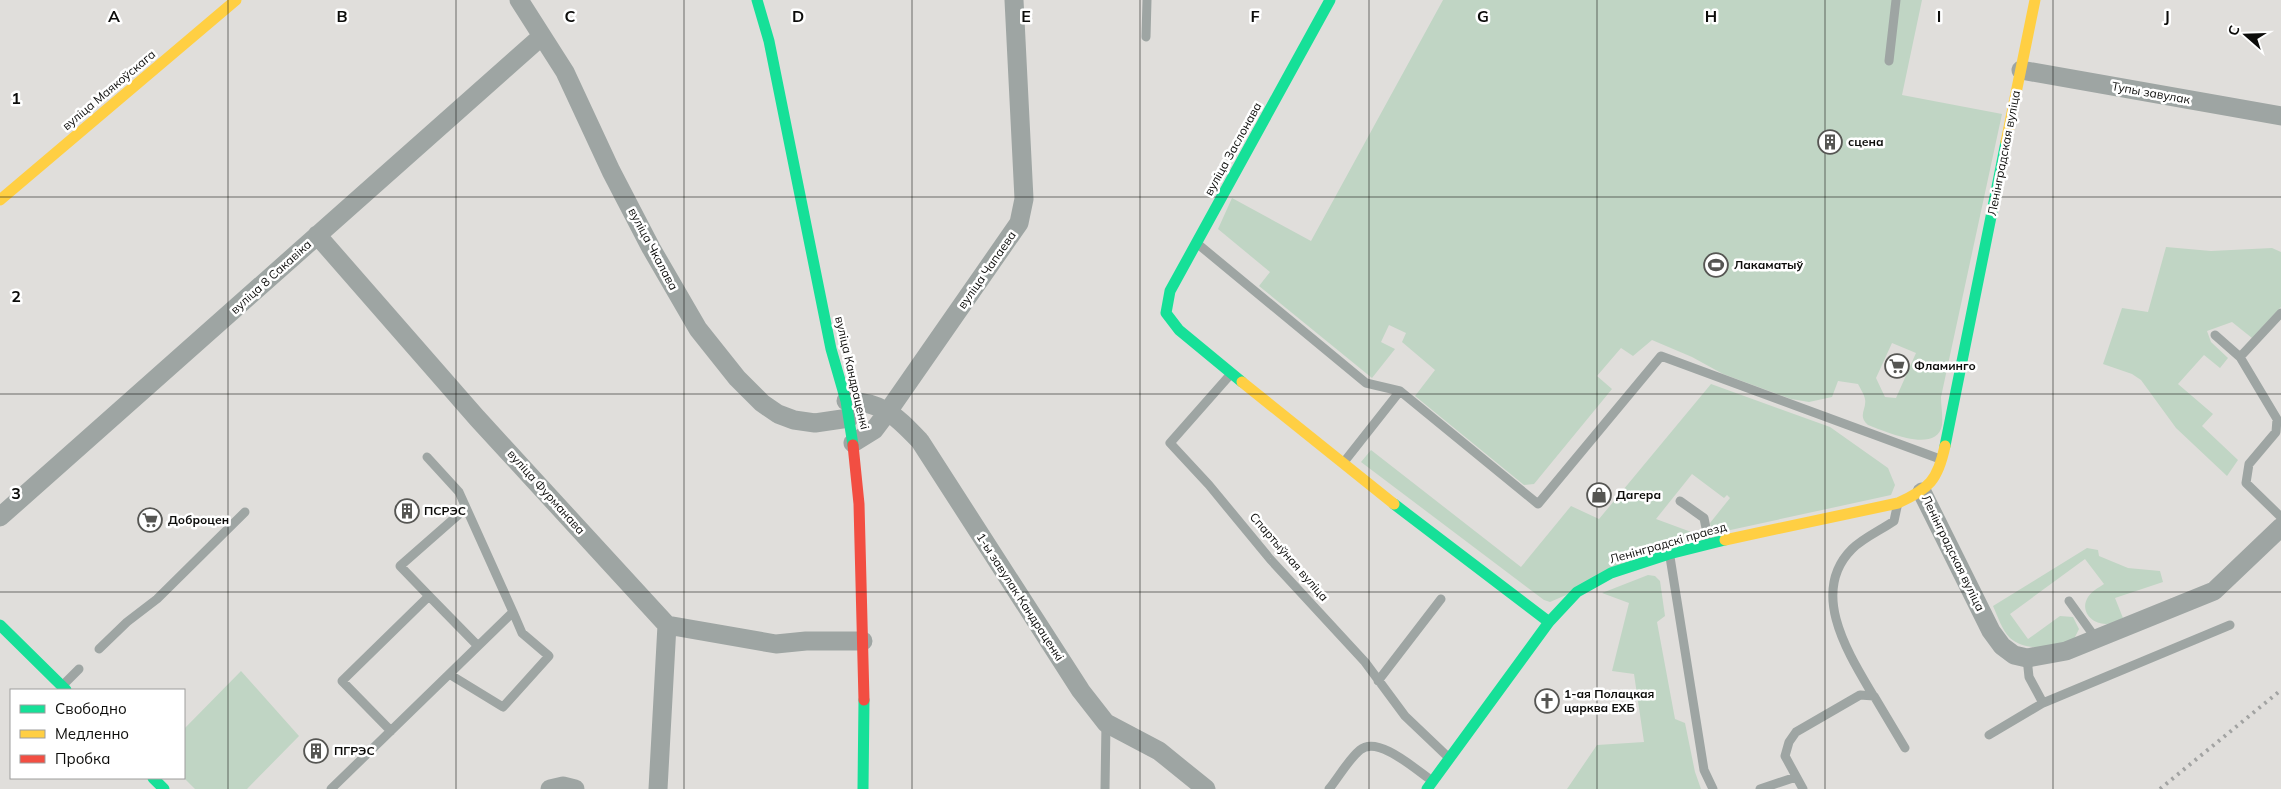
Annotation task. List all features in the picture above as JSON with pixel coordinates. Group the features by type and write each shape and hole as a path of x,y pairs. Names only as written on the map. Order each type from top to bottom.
{"street":[{"name":"вуліца Маякоўскага","path":"0,200 236,0"},
{"name":"вуліца Чкалава","path":"519,0 566,72 647,240 698,329 737,378 762,403 778,414 794,420 814,423 847,409"},
{"name":"вуліца Кандраценкі","path":"757,0 769,41 831,349 847,409 853,442 859,504 863,641 865,742 863,789"},
{"name":"вуліца Чапаева","path":"853,442 874,430 1019,223 1024,199 1014,0"},
{"name":"вуліца Заслонава","path":"1232,373 1179,330 1166,313 1170,291 1330,0"},
{"name":"Ленінградская вуліца","path":"2027,658 2014,655 2002,646 1991,631 1922,492 1935,478 1942,460 2035,0"},
{"name":"вуліца 8 Сакавіка","path":"0,517 542,36"},
{"name":"Тупы завулак","path":"2021,70 2281,116"},
{"name":"вуліца Фурманава","path":"317,234 477,418 668,625"},
{"path":"1232,373 1342,464 1549,622"},
{"name":"1-ы завулак Кандраценкі","path":"847,409 866,402 888,410 920,441 1081,691 1106,723 1159,751 1206,789"},
{"name":"Ленінградскі праезд","path":"1430,785 1549,622 1578,592 1602,578 1669,554 1898,503 1922,492"},
{"path":"2027,658 2066,652 2214,592 2281,527"},
{"path":"0,625 64,688"},
{"path":"658,789 668,625 776,644 806,640 863,641"},
{"path":"150,780 164,789"},
{"path":"550,789 564,786 575,789"}],"lane":[{"path":"1146,37 1147,0"},
{"path":"1889,61 1896,0"},
{"path":"1197,243 1366,383 1400,391 1538,504 1661,356 1942,460"},
{"path":"2240,357 2281,313"},
{"path":"2215,334 2240,357 2277,419 2276,432 2249,464 2246,483 2281,517"},
{"name":"Спартыўная вуліца","path":"1232,373 1170,443 1209,485 1270,559 1365,662 1406,716 1450,758"},
{"path":"1342,464 1400,391"},
{"path":"427,457 459,492 522,633 548,656 503,707 449,674"},
{"path":"1680,501 1704,518 1709,544"},
{"path":"1898,503 1894,521 1852,550 1834,576 1833,599 1839,633 1874,697 1905,748"},
{"path":"466,508 400,566 478,646"},
{"path":"99,649 127,622 157,599 245,512"},
{"path":"1669,554 1704,770 1713,789"},
{"path":"391,731 342,681 429,596"},
{"path":"1378,681 1442,599"},
{"path":"2069,601 2097,640"},
{"path":"332,789 513,612"},
{"path":"1989,735 2043,703 2230,625"},
{"path":"2027,658 2029,677 2043,703"},
{"path":"64,688 79,669"},
{"path":"1803,789 1785,756 1789,742 1796,732 1860,695 1874,697"},
{"path":"1105,789 1106,723"},
{"path":"1329,789 1361,749 1375,746 1386,748 1430,785"},
{"path":"1760,789 1796,777"}],"green space":[{"path":"1443,0 1922,0 1902,95 2002,114 1941,397 1942,425 1938,434 1921,440 1897,436 1868,425 1863,419 1865,399 1858,384 1838,381 1832,397 1809,402 1791,399 1723,374 1692,357 1652,340 1633,356 1621,348 1597,376 1612,389 1534,484 1524,485 1415,396 1435,370 1402,342 1406,333 1389,325 1381,342 1395,349 1372,378 1259,286 1270,272 1218,229 1232,198 1311,241","holes":["1892,343 1916,353 1896,398 1885,397 1876,378"]},
{"path":"2166,247 2211,251 2272,248 2281,252 2281,307 2252,338 2232,322 2207,331 2211,342 2228,358 2220,368 2204,355 2178,384 2213,414 2202,426 2238,460 2227,476 2176,428 2141,380 2132,374 2103,364 2122,308 2148,312"},
{"path":"1711,384 1830,427 1888,468 1895,485 1891,495 1712,534 1710,523 1730,498 1727,495 1724,498 1692,474 1656,519 1702,536 1550,602 1544,600 1361,462 1371,450 1521,567 1571,506 1599,519"},
{"path":"2087,548 2098,550 2099,556 2128,568 2160,571 2163,582 2115,598 2123,618 2112,623 2100,623 2090,618 2085,609 2091,593 2104,584 2085,559 2010,614 2028,639 2060,616 2073,617 2079,629 2074,639 2050,646 2033,647 2017,643 2010,638 2002,627 1993,606"},
{"path":"1648,575 1655,576 1660,581 1665,616 1657,622 1675,719 1685,723 1695,772 1701,789 1567,789 1597,745 1644,742 1634,674 1612,671 1629,603 1602,593"},
{"path":"241,671 299,736 247,789 195,789 185,779 185,728"}],"railway":[{"path":"2160,789 2281,690"}],"traffic: fast":[{"path":"757,0 769,41 831,349 846,401 853,445"},
{"path":"1242,382 1179,330 1166,313 1170,291 1330,0"},
{"path":"1945,446 2006,142"},
{"path":"1394,504 1549,622"},
{"path":"1427,789 1549,622 1577,592 1611,573 1669,554 1725,540"},
{"path":"0,625 65,689"},
{"path":"863,789 864,700"},
{"path":"154,779 164,789"}],"traffic: slow":[{"path":"0,200 236,0"},
{"path":"2006,142 2035,0"},
{"path":"1242,382 1394,504"},
{"path":"1725,540 1898,503 1925,488 1930,482 1939,467 1945,446"}],"traffic: jam":[{"path":"853,445 859,504 864,700"}],"place":[{"name":"сцена","path":"1830,142"},
{"name":"Лакаматыў","path":"1716,265"},
{"name":"Фламинго","path":"1897,366"},
{"name":"Дагера","path":"1599,495"},
{"name":"ПСРЭС","path":"407,511"},
{"name":"Доброцен","path":"150,520"},
{"name":"1-ая Полацкая царква ЕХБ","path":"1547,701"},
{"name":"ПГРЭС","path":"316,751"}]}
